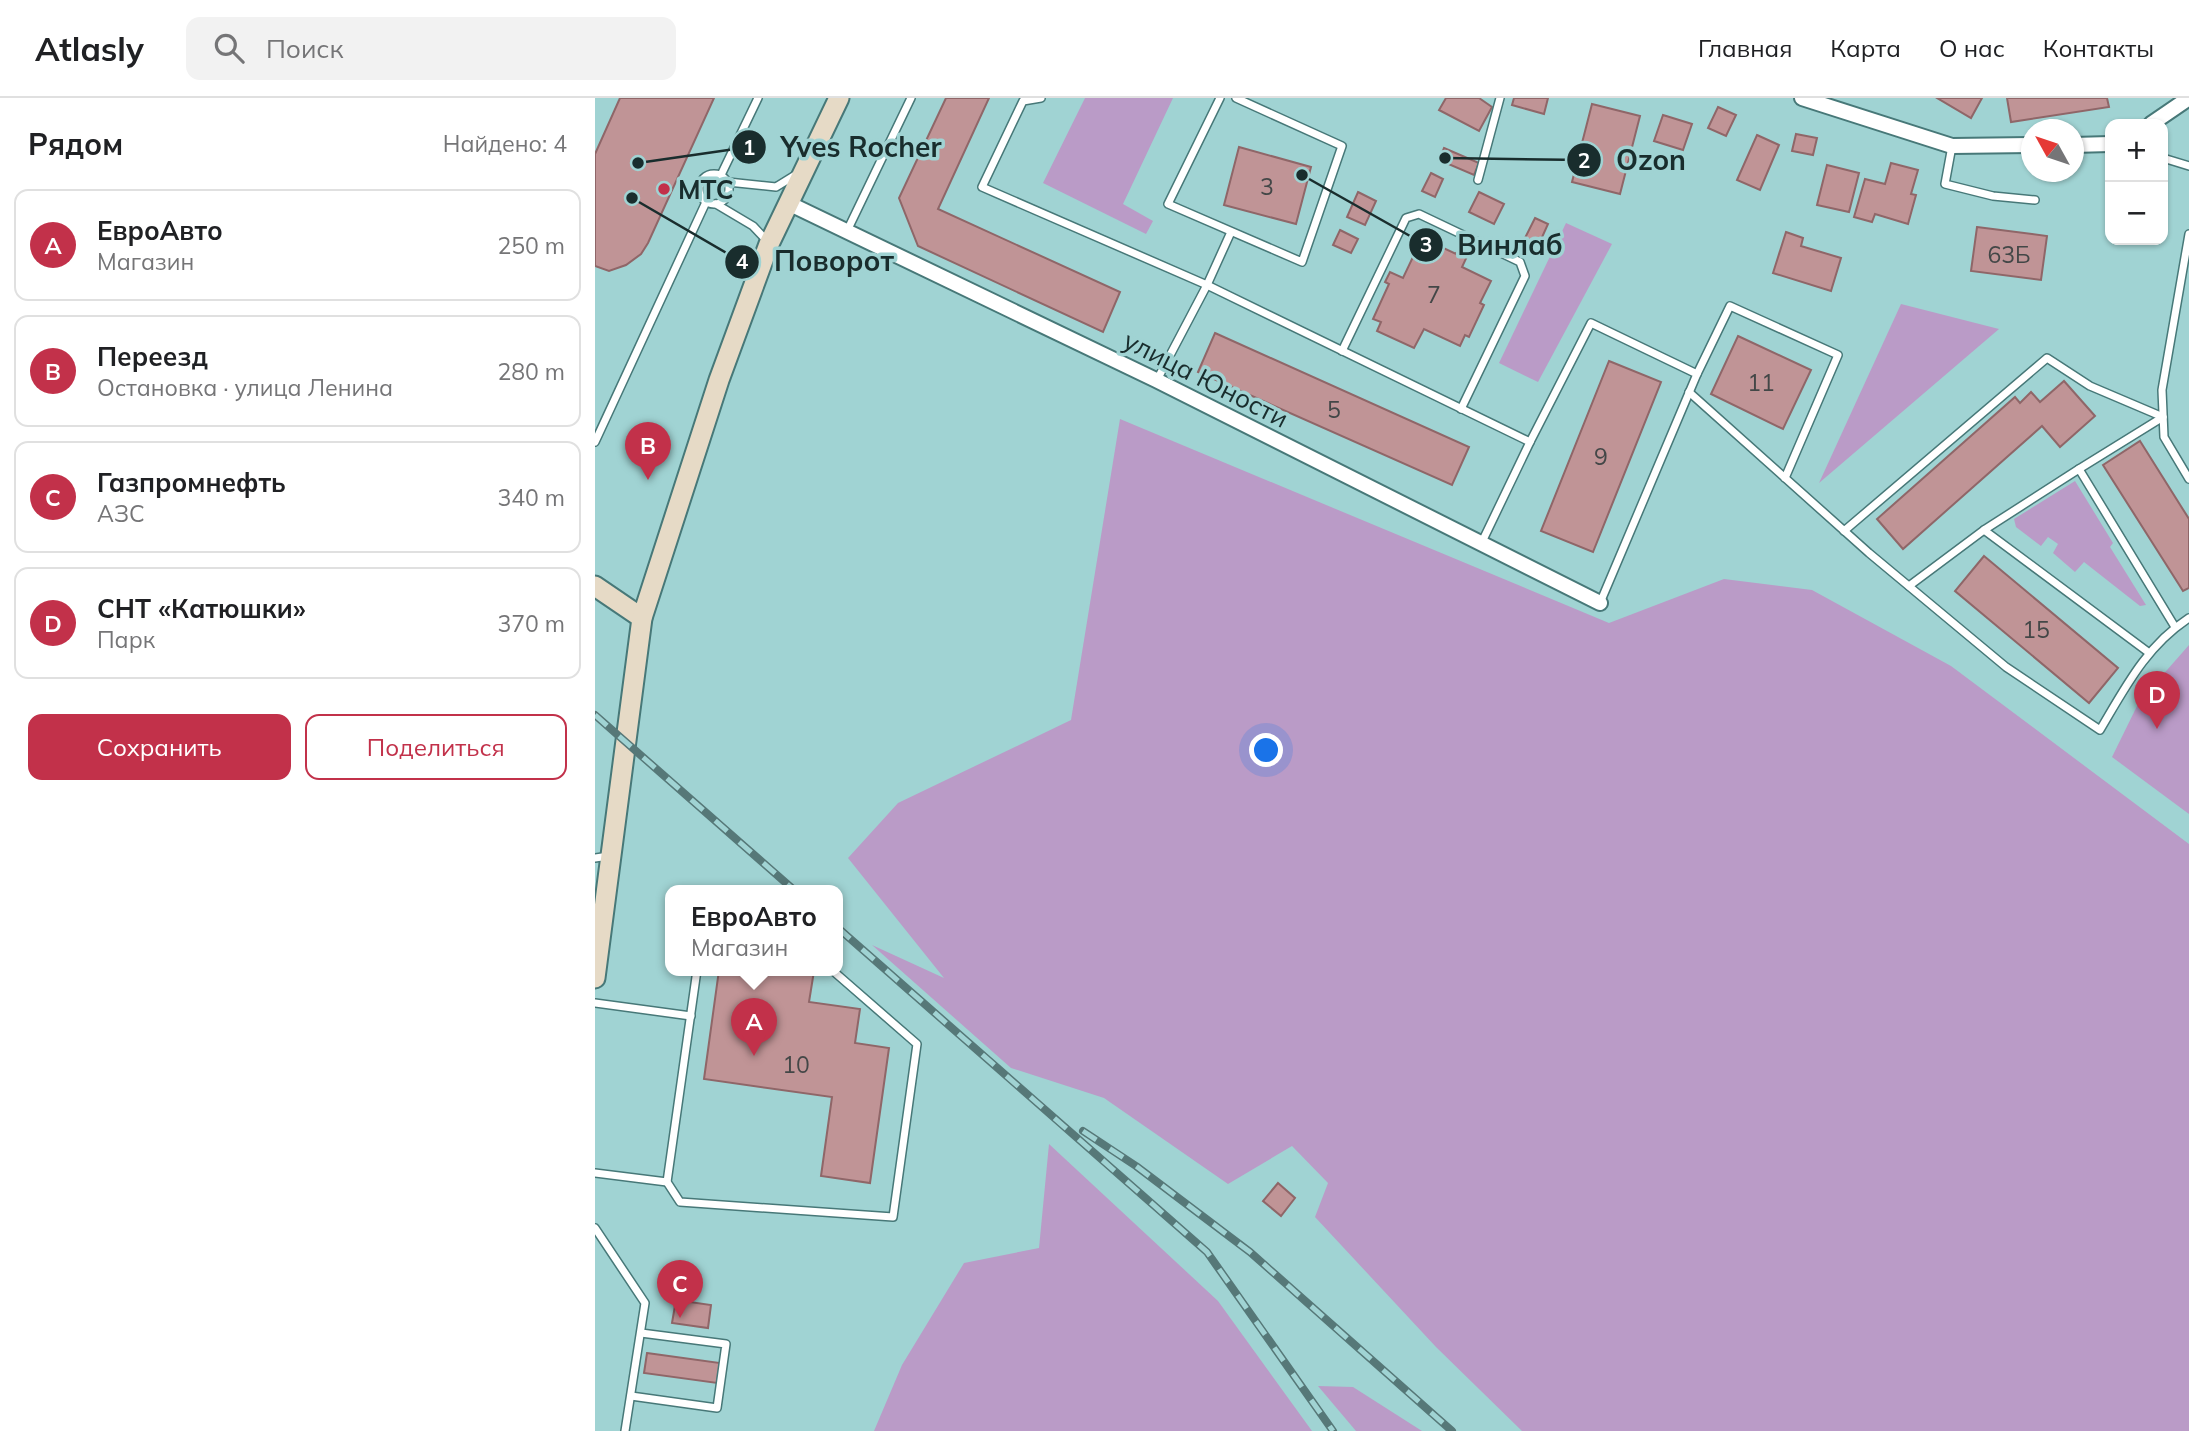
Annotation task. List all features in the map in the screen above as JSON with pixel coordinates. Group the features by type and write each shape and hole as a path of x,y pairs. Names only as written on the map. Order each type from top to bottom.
{"main road":[{"path":"595,978 604,857 642,618 719,380 769,244 839,98"},
{"path":"595,586 642,618"}],"street":[{"path":"1802,98 1952,146 2021,145"},
{"path":"2159,119 2189,99"},
{"path":"2084,145 2105,145"},
{"name":"улица Юности","path":"788,203 1156,380 1601,603"}],"lane":[{"path":"721,175 758,98"},
{"path":"847,231 911,98"},
{"path":"1041,98 1023,101 982,187 1207,285 1530,442"},
{"path":"1220,98 1168,204 1302,262 1342,146 1236,98"},
{"path":"1478,180 1500,98"},
{"path":"1952,146 1945,184 1993,196 2035,200"},
{"path":"2168,160 2189,166"},
{"path":"706,202 700,193 700,183 711,174 721,175 728,182 776,187 803,169"},
{"path":"716,203 728,196 728,182"},
{"path":"706,202 716,203 761,232 769,244"},
{"path":"595,442 706,202"},
{"path":"1342,351 1406,218 1419,214 1520,262 1525,276 1461,409"},
{"path":"1156,380 1207,285 1231,232"},
{"path":"2189,234 2162,390 2164,437 2189,479"},
{"path":"1601,603 1689,392 1730,306 1838,355 1785,478"},
{"path":"1481,544 1591,323 1697,374"},
{"path":"1844,531 2047,358 2090,386 2163,417"},
{"path":"1689,392 1844,531 2006,667 2100,730 2148,652 2189,618"},
{"path":"1909,586 1984,530 2163,417"},
{"path":"2079,469 2175,627"},
{"path":"1984,530 2148,652"},
{"path":"696,976 667,1182 680,1202 893,1217 917,1044 839,976"},
{"path":"595,1003 691,1016"},
{"path":"595,1172 667,1182"},
{"path":"595,1228 645,1303 625,1431"},
{"path":"631,1396 717,1408 726,1345 641,1333"}],"shaded area":[{"path":"1085,98 1173,98 1123,204 1153,221 1146,234 1043,183"},
{"path":"1566,223 1612,244 1538,382 1499,363"},
{"path":"1901,304 1999,329 1819,483"},
{"path":"1120,419 1609,623 1724,579 1812,590 1951,666 2189,844 2189,1431 1522,1431 1436,1347 1315,1217 1328,1183 1292,1146 1228,1184 1104,1098 1011,1068 872,945 944,978 848,858 898,803 1071,720"},
{"path":"2075,481 2113,543 2110,547 2146,605 2140,606 2084,562 2075,572 2053,553 2058,544 2048,537 2041,546 2016,527 2014,519"},
{"path":"2189,645 2189,814 2112,757 2139,702"},
{"path":"1049,1144 1218,1301 1312,1431 874,1431 902,1365 964,1263 1039,1248"},
{"path":"1318,1386 1353,1387 1422,1431 1356,1431"}],"building":[{"path":"620,98 714,98 648,243 641,254 626,265 609,271 595,266 595,154"},
{"path":"946,98 989,98 938,209 1120,292 1103,332 918,246 899,198"},
{"path":"1446,98 1479,98 1492,107 1479,131 1439,110"},
{"path":"1514,98 1548,98 1544,114 1512,105"},
{"path":"1937,98 1982,98 1971,118"},
{"path":"2007,98 2107,98 2109,107 2021,119 2011,122"},
{"path":"1592,104 1640,116 1620,194 1572,182"},
{"path":"1718,107 1736,115 1726,136 1708,128"},
{"path":"1663,115 1692,124 1683,150 1654,141"},
{"path":"1796,134 1817,138 1813,155 1792,151"},
{"path":"1757,135 1779,145 1760,190 1737,180"},
{"path":"1239,147 1311,167 1296,224 1224,205"},
{"path":"1444,148 1479,163 1474,175 1439,160"},
{"path":"1891,163 1918,170 1911,194 1916,195 1908,224 1875,214 1872,222 1854,217 1865,179 1885,184"},
{"path":"1827,165 1859,173 1849,212 1817,205"},
{"path":"1431,173 1443,179 1435,197 1422,191"},
{"path":"1358,192 1376,201 1365,225 1347,217"},
{"path":"1479,192 1504,204 1494,224 1469,212"},
{"path":"1535,218 1548,224 1539,244 1525,238"},
{"path":"1977,227 2047,236 2041,280 1971,271"},
{"path":"1340,230 1358,239 1351,253 1333,245"},
{"path":"1786,232 1803,238 1801,246 1841,258 1831,291 1773,273"},
{"path":"1422,238 1456,254 1460,245 1470,250 1462,267 1491,281 1480,303 1484,305 1469,337 1465,335 1460,346 1424,329 1414,348 1377,331 1381,322 1373,319 1389,284 1385,282 1390,272 1403,278"},
{"path":"1215,333 1469,447 1452,485 1198,372"},
{"path":"1738,336 1811,370 1783,429 1711,394"},
{"path":"1609,361 1661,382 1593,552 1541,531"},
{"path":"2064,381 2095,416 2060,447 2042,426 1903,549 1877,519 2015,397 2020,403 2031,392 2040,402"},
{"path":"2140,441 2189,519 2189,588 2183,591 2103,465"},
{"path":"1984,556 2118,668 2089,703 1955,591"},
{"path":"718,976 813,976 809,1002 860,1009 855,1043 889,1048 870,1183 821,1176 832,1097 704,1079"},
{"path":"1278,1183 1295,1198 1281,1216 1263,1201"},
{"path":"676,1300 711,1305 708,1328 672,1323"},
{"path":"647,1353 720,1363 717,1383 644,1373"}],"railway":[{"path":"595,715 788,885"},
{"path":"843,932 1207,1252 1333,1431"},
{"path":"1083,1131 1136,1166 1250,1252 1452,1431"}],"place":[{"name":"Ozon","path":"1445,158"},
{"name":"Yves Rocher","path":"638,163"},
{"name":"Винлаб","path":"1302,175"},
{"name":"МТС","path":"664,189"},
{"name":"Поворот","path":"632,198"},
{"name":"Переезд","path":"648,480"},
{"name":"СНТ «Катюшки»","path":"2157,729"},
{"name":"ЕвроАвто","path":"754,1056"},
{"name":"Газпромнефть","path":"680,1318"}]}
